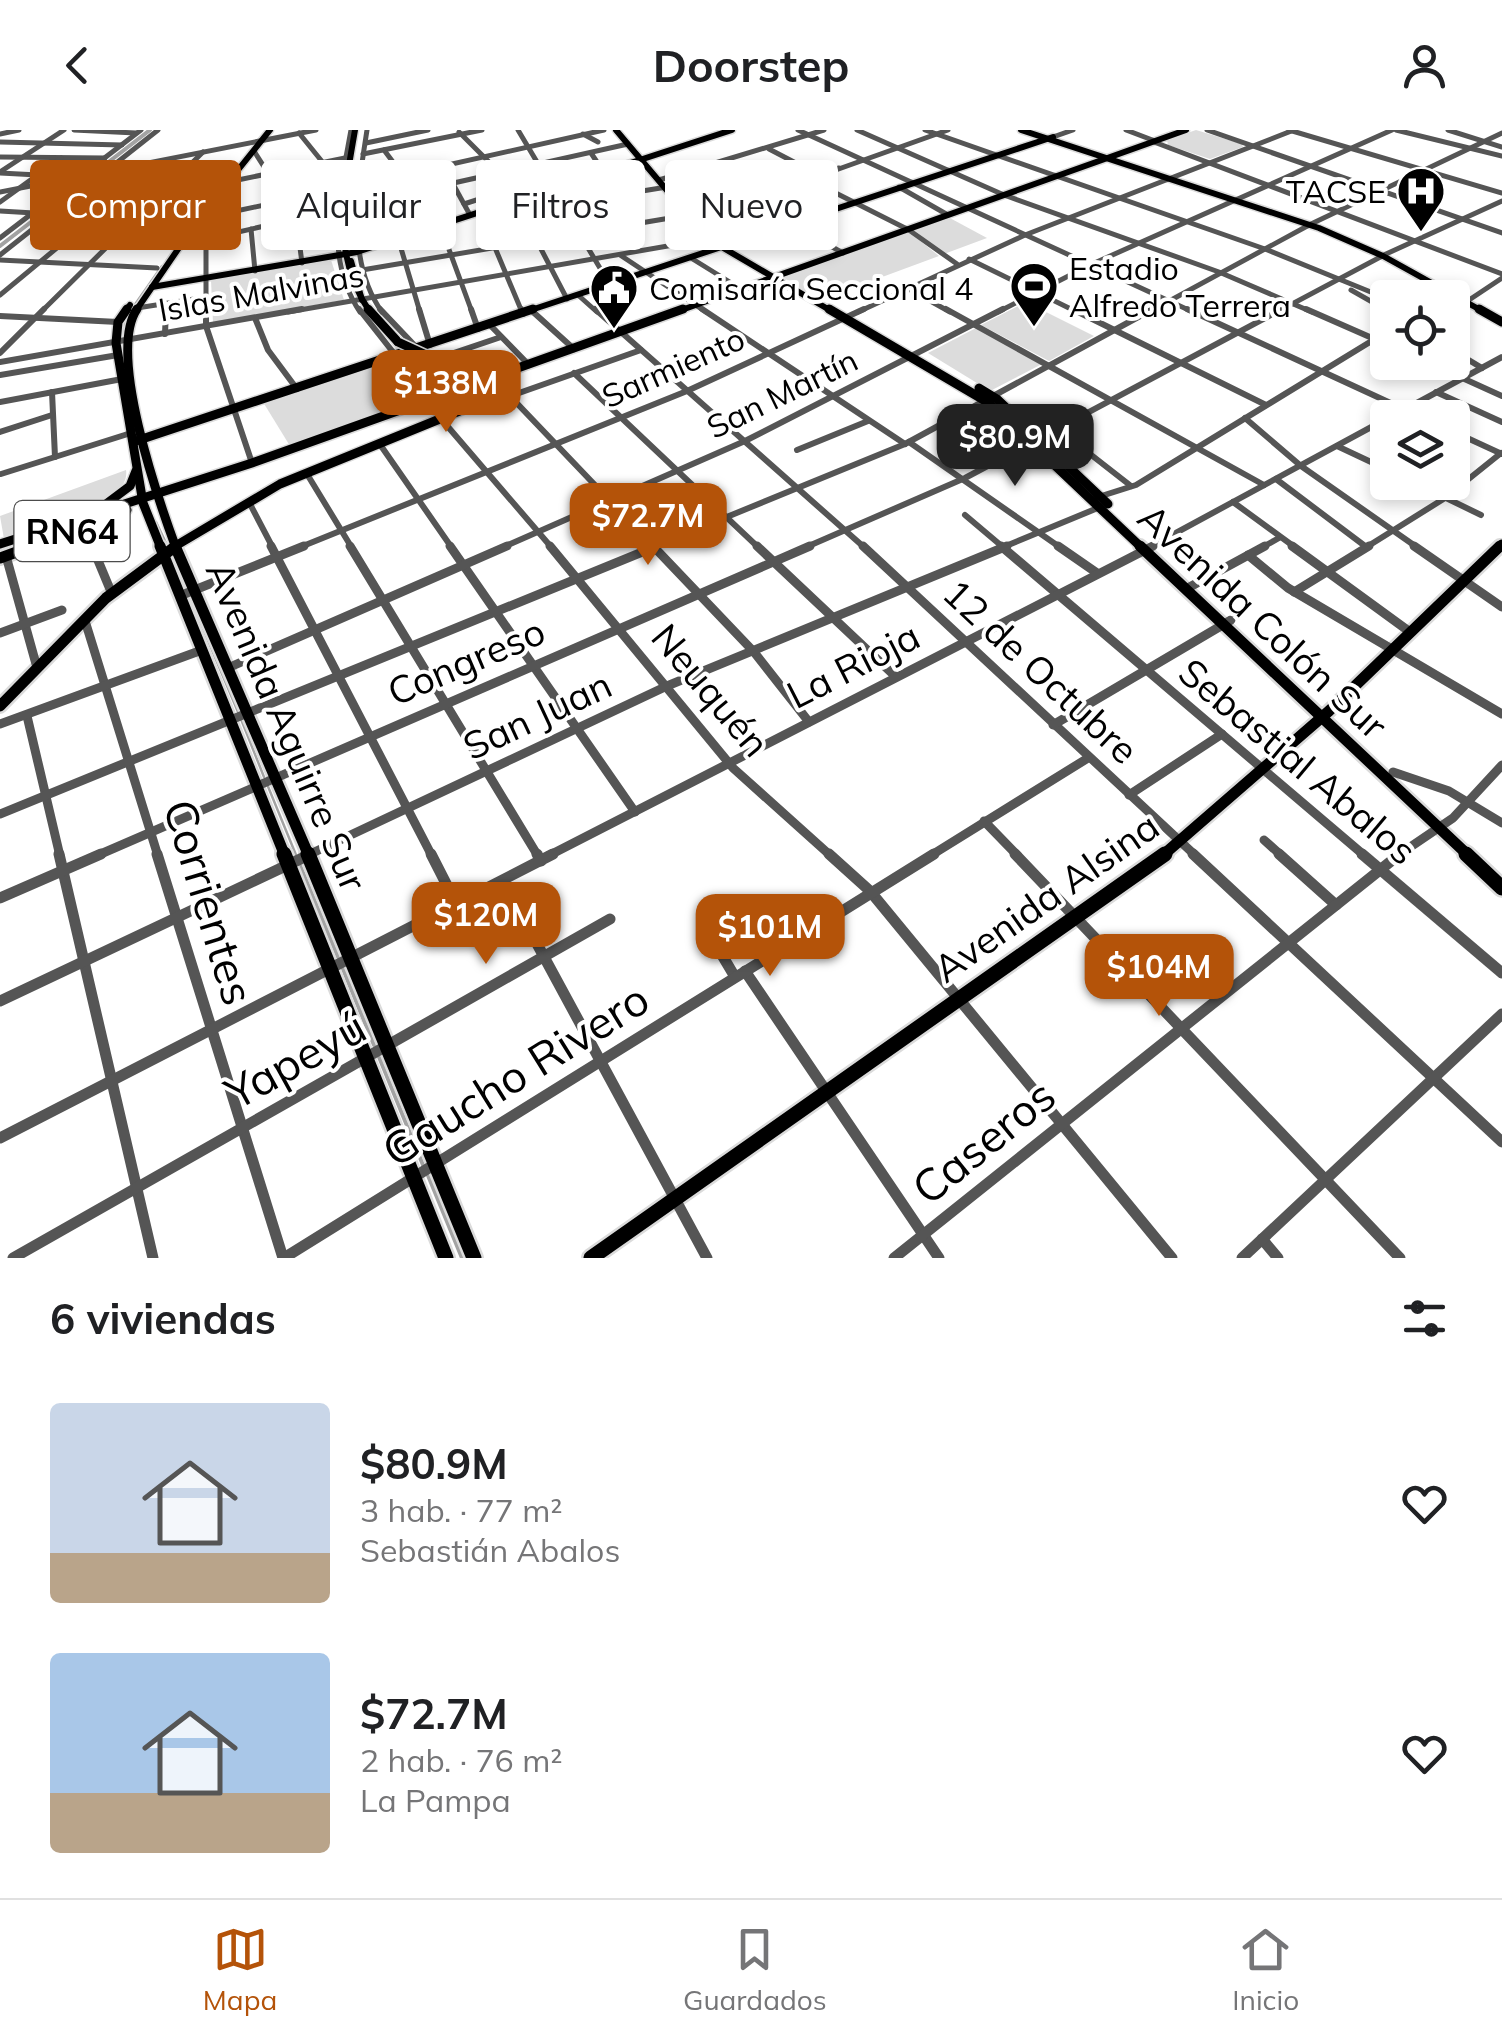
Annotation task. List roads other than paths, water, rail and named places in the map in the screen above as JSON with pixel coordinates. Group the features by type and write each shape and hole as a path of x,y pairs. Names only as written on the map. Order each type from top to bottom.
{"main road":[{"path":"241,164 266,130"},
{"path":"0,721 86,624 176,546 300,470 484,402 508,389 510,380 505,374 437,360 398,342 361,298 340,227 359,130"},
{"path":"616,130 646,158"},
{"path":"626,130 646,158"},
{"path":"640,160 732,130"},
{"path":"1021,130 1051,138"},
{"path":"1031,130 1312,224 1385,255 1429,280"},
{"path":"146,499 1186,130"},
{"path":"838,207 1051,138"},
{"path":"241,160 256,143"},
{"name":"Avenida Colón Sur","path":"646,158 665,181"},
{"path":"456,220 476,214"},
{"path":"135,438 118,354 128,322 156,268 170,250"},
{"path":"135,438 118,322 176,250"},
{"path":"148,287 362,250"},
{"path":"135,438 395,357 414,346 430,345 713,250"},
{"name":"Avenida Colón Sur","path":"731,250 989,398 1322,717 1442,825 1502,888"},
{"path":"1470,303 1502,320"},
{"path":"176,546 307,474 396,432"},
{"name":"RN64","path":"135,438 137,467 146,499"},
{"name":"RN64","path":"135,438 146,499"},
{"path":"76,518 123,492 134,480 137,467"},
{"name":"RN64","path":"0,544 84,527 146,499"},
{"name":"RN64","path":"3,557 76,518 146,499"},
{"name":"Avenida Aguirre Sur","path":"146,499 176,546 188,592"},
{"name":"Avenida Aguirre Sur","path":"146,499 164,556 230,667 236,714 424,1171 474,1258"},
{"path":"110,516 132,512 149,517"},
{"name":"Avenida Alsina","path":"591,1258 1181,843 1322,717 1502,544"},
{"path":"0,706 36,664 112,594 164,556"},
{"path":"188,592 202,650 236,714"},
{"name":"Avenida Aguirre Sur","path":"236,714 424,1171 446,1258"}],"street":[{"path":"0,134 18,130"},
{"path":"0,173 64,130"},
{"path":"74,130 139,131"},
{"path":"115,160 158,130"},
{"path":"164,160 316,130"},
{"path":"359,130 366,143 363,160"},
{"path":"336,160 346,158 359,130"},
{"path":"366,143 428,130"},
{"path":"364,154 482,130"},
{"path":"518,130 537,160"},
{"path":"456,163 604,130"},
{"path":"703,130 715,136"},
{"path":"798,130 1384,400"},
{"path":"731,160 824,130"},
{"path":"856,130 1004,194 1219,272 1370,338"},
{"path":"925,130 1265,248 1370,292"},
{"path":"838,168 948,130"},
{"path":"1051,138 1073,130"},
{"path":"1126,130 1502,276"},
{"path":"1206,130 1502,234"},
{"path":"1292,130 1502,192"},
{"name":"Sarmiento","path":"188,592 687,391 957,264 1292,130"},
{"path":"1394,130 1502,156"},
{"name":"San Martín","path":"230,667 745,441 1090,265 1394,130"},
{"path":"1448,130 1502,147"},
{"path":"0,156 106,158 139,131"},
{"path":"305,132 319,160"},
{"path":"459,132 488,160"},
{"path":"577,133 598,142"},
{"path":"0,811 907,443 1265,248 1502,133"},
{"path":"559,140 569,150"},
{"path":"0,142 122,144"},
{"path":"256,143 264,160"},
{"path":"559,160 628,144"},
{"path":"769,148 790,160"},
{"path":"384,150 392,160"},
{"path":"195,160 202,152"},
{"path":"590,152 595,160"},
{"path":"0,173 30,174"},
{"path":"0,202 30,180"},
{"path":"0,192 30,186"},
{"path":"899,187 948,215"},
{"path":"456,189 470,216"},
{"path":"838,194 909,230 957,264"},
{"path":"464,204 476,200"},
{"path":"1385,255 1502,201"},
{"path":"0,211 30,212"},
{"path":"0,238 30,215"},
{"path":"241,231 261,227"},
{"path":"252,229 255,270"},
{"path":"0,257 30,232"},
{"name":"Islas Malvinas","path":"0,362 665,247"},
{"path":"0,295 55,250"},
{"path":"0,353 107,250"},
{"path":"206,250 206,326 252,463"},
{"path":"300,250 302,263"},
{"path":"345,250 362,270 361,298 395,357 430,399"},
{"path":"346,255 347,250"},
{"path":"402,250 430,345"},
{"path":"448,250 478,329"},
{"path":"362,270 481,250"},
{"path":"495,250 528,312 574,349"},
{"path":"541,250 567,299"},
{"path":"589,250 610,285"},
{"path":"838,250 844,253"},
{"name":"Congreso","path":"0,898 965,478 1385,255"},
{"path":"616,256 868,421 965,478 1097,573"},
{"path":"0,257 156,268"},
{"path":"690,258 740,289"},
{"path":"969,259 1266,405"},
{"path":"1470,294 1502,276"},
{"path":"1338,280 1370,300"},
{"path":"908,288 1264,485"},
{"path":"137,308 207,296"},
{"name":"12 de Octubre","path":"578,296 845,528 1502,1142"},
{"path":"361,298 394,332 439,358 516,370"},
{"path":"361,298 385,338 406,353"},
{"path":"165,334 166,303"},
{"path":"0,316 118,322"},
{"path":"256,318 268,350 297,388"},
{"path":"490,325 529,365"},
{"path":"439,358 502,337"},
{"name":"San Juan","path":"0,1002 667,686 1038,532 1132,486 1370,341"},
{"path":"342,457 641,350"},
{"path":"0,376 118,354"},
{"name":"La Rioja","path":"1470,375 1502,358"},
{"path":"1470,361 1482,368"},
{"path":"574,373 836,617 896,678"},
{"path":"0,402 122,380"},
{"name":"La Rioja","path":"1421,400 1460,380"},
{"path":"1468,380 1502,396"},
{"path":"52,392 55,457"},
{"path":"1436,392 1502,422"},
{"path":"510,396 754,652 808,722"},
{"path":"0,432 52,415"},
{"path":"1245,418 1301,466 1502,607"},
{"name":"Neuquén","path":"443,420 620,627 728,763 870,891 1172,1258"},
{"path":"797,450 868,421"},
{"name":"La Rioja","path":"0,1138 896,678 1370,428"},
{"path":"1058,429 1132,486"},
{"path":"0,476 55,457 135,438"},
{"path":"1470,439 1501,454 1470,478"},
{"path":"380,443 635,812"},
{"path":"1338,446 1370,461"},
{"path":"307,474 541,861"},
{"path":"1276,479 1365,546"},
{"path":"1294,592 1442,500"},
{"path":"1449,500 1481,515"},
{"path":"1233,502 1410,632"},
{"path":"250,504 410,808 456,904"},
{"path":"965,515 1056,594"},
{"path":"84,527 112,594"},
{"path":"1186,588 1279,538"},
{"path":"1248,555 1294,592 1502,714"},
{"path":"3,557 36,664"},
{"path":"1489,598 1502,590"},
{"name":"Sebastial Abalos","path":"1056,594 1502,973"},
{"path":"0,633 62,610"},
{"path":"1053,725 1226,621"},
{"name":"Corrientes","path":"86,624 284,1258"},
{"path":"0,721 26,716 202,650"},
{"path":"26,716 153,1258"},
{"path":"1128,795 1222,734"},
{"name":"Gaucho Rivero","path":"284,1258 1088,758"},
{"path":"1442,825 1502,765"},
{"path":"1394,772 1469,802 1502,823"},
{"path":"984,820 1400,1258"},
{"name":"Caseros","path":"894,1258 1288,942 1442,825"},
{"path":"1264,840 1336,905"},
{"path":"503,881 708,1258"},
{"name":"Yapeyú","path":"13,1258 610,920"},
{"path":"702,923 939,1258"},
{"path":"1242,1258 1502,1014"},
{"path":"1262,1239 1278,1258"}],"waterway":[{"path":"0,246 150,130"},
{"path":"167,260 174,250"},
{"path":"129,313 162,266"},
{"path":"124,361 125,319"},
{"path":"139,449 142,472"},
{"path":"156,522 166,543"},
{"path":"172,557 186,587"},
{"path":"189,595 238,712"},
{"path":"241,719 264,777"},
{"path":"267,784 296,855"},
{"path":"299,863 338,957"},
{"path":"343,969 374,1045"},
{"path":"379,1057 423,1165"},
{"path":"427,1173 462,1258"}],"place":[{"name":"TACSE","path":"1421,234"},
{"name":"Estadio Alfredo Terrera","path":"1034,328"},
{"name":"Comisaría Seccional 4","path":"614,330"}]}
